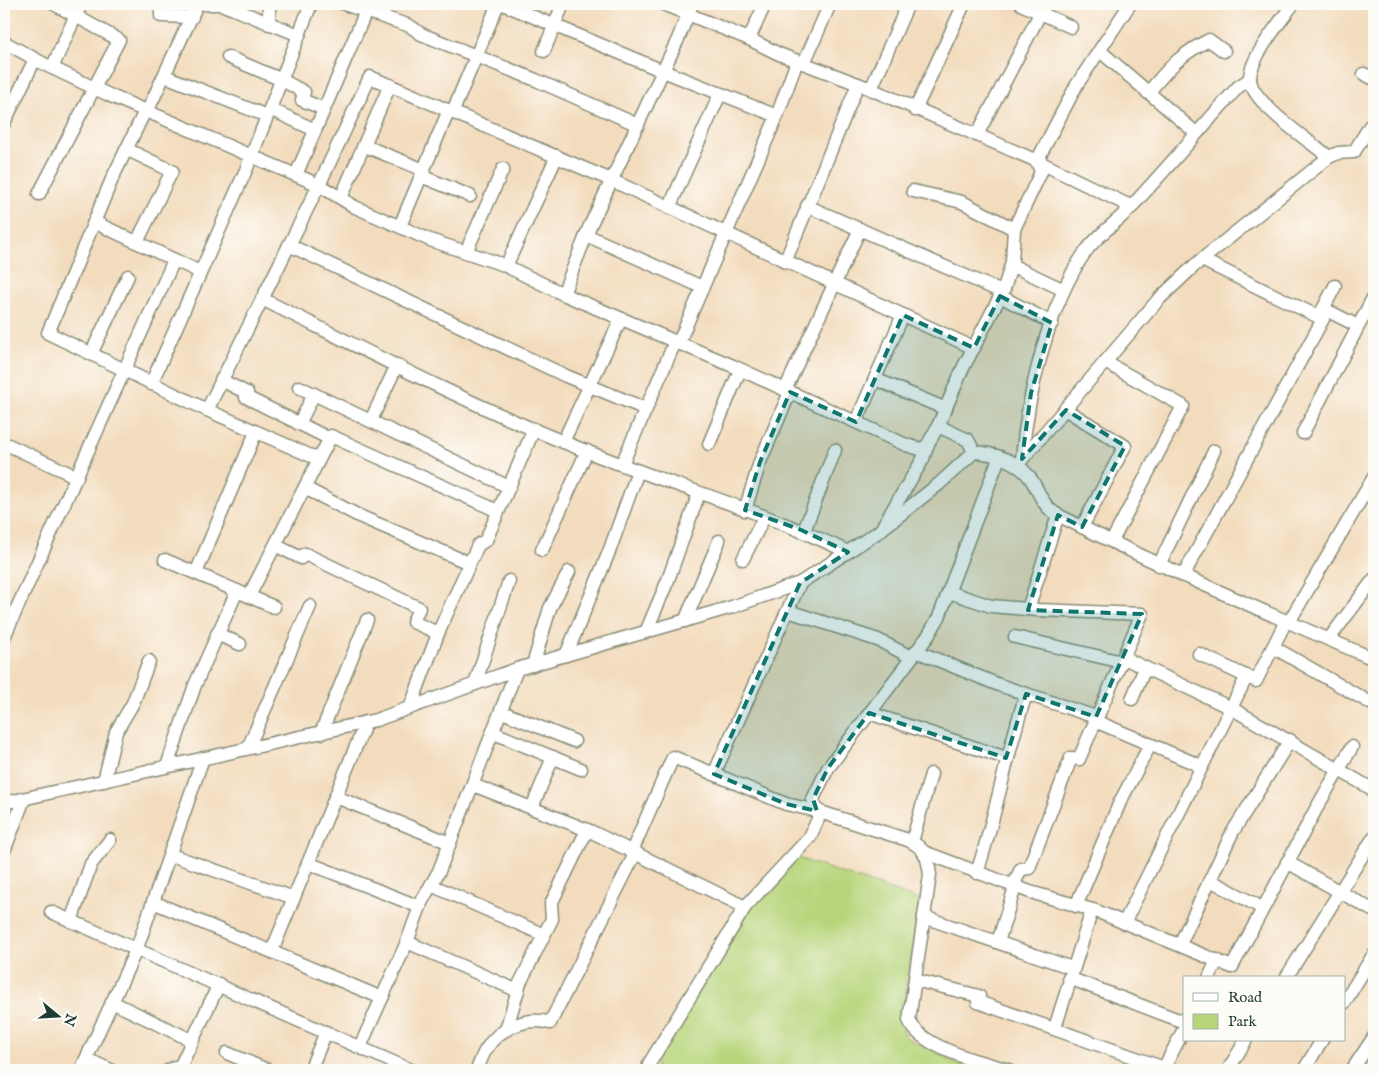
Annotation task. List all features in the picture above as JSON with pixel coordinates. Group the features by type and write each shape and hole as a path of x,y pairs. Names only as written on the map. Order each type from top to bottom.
{"street":[{"path":"40,194 119,40 78,9 54,4"},
{"path":"160,4 161,16 193,10"},
{"path":"204,4 221,4 299,36"},
{"path":"269,4 269,24"},
{"path":"151,384 251,155 311,4"},
{"path":"344,4 367,7 410,26 421,34 638,125"},
{"path":"400,226 498,4"},
{"path":"503,4 777,116"},
{"path":"544,51 563,4"},
{"path":"663,4 690,9 749,39 977,135 1132,206"},
{"path":"749,39 765,4"},
{"path":"622,464 801,62 830,4"},
{"path":"871,89 908,4"},
{"path":"915,110 964,4"},
{"path":"1021,4 1043,8 1071,27"},
{"path":"880,530 923,459 927,446 1001,294 1011,265 1014,229 1041,172 1037,162 1076,86 1130,4"},
{"path":"1292,4 1262,48 1250,79 1250,86 1261,102 1329,157"},
{"path":"296,175 367,7"},
{"path":"977,135 1043,8"},
{"path":"52,68 78,9"},
{"path":"562,294 586,235 690,9"},
{"path":"193,10 164,76 126,149 48,333 206,410 318,459"},
{"path":"1148,93 1176,59 1189,50 1209,40 1224,52"},
{"path":"4,42 94,88 320,185 355,207 466,252 506,266 562,294 740,370 914,448 920,449 927,446"},
{"path":"1100,51 1196,134"},
{"path":"228,57 282,80 304,92 302,100 324,109"},
{"path":"4,123 35,59"},
{"path":"164,76 315,130"},
{"path":"206,410 320,185 370,77 612,180 785,262 974,348"},
{"path":"1250,79 1238,86 1132,206 1095,240 1064,290 1052,323 1032,393 1020,462 1052,512 1183,576 1374,659"},
{"path":"785,262 858,84"},
{"path":"341,198 390,85"},
{"path":"669,208 720,94"},
{"path":"1020,462 1158,300 1202,260 1329,157 1338,152 1354,152 1370,126 1374,128"},
{"path":"365,146 470,196"},
{"path":"126,149 172,171 137,242"},
{"path":"506,266 557,156"},
{"path":"466,252 503,169"},
{"path":"913,191 962,202 1014,229"},
{"path":"807,206 1001,294 1052,323"},
{"path":"94,222 200,272"},
{"path":"745,510 760,462 787,391 860,229"},
{"path":"586,235 702,287"},
{"path":"289,245 590,386 646,409"},
{"path":"4,637 174,260"},
{"path":"1202,260 1321,313 1358,326"},
{"path":"1011,265 1064,290"},
{"path":"91,354 128,276"},
{"path":"1183,576 1254,442 1323,320 1321,313 1335,286"},
{"path":"1303,433 1358,326 1369,317 1374,296"},
{"path":"262,299 478,406 563,442 804,531 848,552"},
{"path":"856,422 903,315"},
{"path":"563,442 621,319"},
{"path":"1105,362 1183,406 1112,541"},
{"path":"371,420 397,365"},
{"path":"709,444 740,370"},
{"path":"875,379 946,409"},
{"path":"221,380 247,393 246,397 330,439"},
{"path":"299,387 509,487"},
{"path":"299,424 314,394"},
{"path":"1066,410 1125,446 1082,527"},
{"path":"938,426 968,440 974,452 1020,462"},
{"path":"410,708 438,633 469,563 478,544 486,540 534,429"},
{"path":"196,573 256,432"},
{"path":"167,766 182,720 216,634 262,568 266,566 331,436 498,511"},
{"path":"4,443 77,477"},
{"path":"804,531 834,450"},
{"path":"542,550 587,451"},
{"path":"1159,565 1214,451"},
{"path":"4,803 366,722 517,669 685,621 800,583 880,530 939,484 974,452"},
{"path":"649,1070 649,1064 745,907 810,837 819,812 813,799 828,768 914,654 939,617 999,458"},
{"path":"566,655 609,552 638,470"},
{"path":"1200,654 1256,681 1287,621 1374,477"},
{"path":"305,488 358,516 469,563"},
{"path":"646,632 668,580 699,493"},
{"path":"1028,609 1058,515"},
{"path":"743,559 764,517"},
{"path":"685,621 719,541"},
{"path":"277,546 301,558 305,554 419,608 413,622 438,633"},
{"path":"165,560 274,607"},
{"path":"533,665 550,608 569,572"},
{"path":"1329,639 1374,579"},
{"path":"475,684 509,581"},
{"path":"714,774 800,583"},
{"path":"949,592 991,606 1142,614 1079,759 1071,758 1029,868 1021,869 1014,886 998,942"},
{"path":"248,748 310,606"},
{"path":"788,611 878,640 1096,719 1150,745 1202,766"},
{"path":"321,733 367,620"},
{"path":"216,634 240,644"},
{"path":"1015,636 1123,660 1145,668 1231,708 1290,740 1372,788 1374,794"},
{"path":"1272,647 1374,705"},
{"path":"104,781 116,732 132,703 149,661"},
{"path":"1132,699 1145,668"},
{"path":"360,1047 407,942 420,907 450,843 494,733 517,669"},
{"path":"1124,923 1247,676"},
{"path":"977,872 1002,787 1006,758 1026,694"},
{"path":"502,712 574,741"},
{"path":"869,714 1006,758"},
{"path":"272,951 366,722"},
{"path":"494,733 581,769"},
{"path":"1180,944 1232,833 1290,740"},
{"path":"1076,906 1120,802 1150,745"},
{"path":"924,852 1014,886 1092,910 1180,944 1232,967 1287,862 1352,747"},
{"path":"532,808 553,757"},
{"path":"476,1070 486,1048 506,1030 526,1022 540,1020 550,1023 634,852 673,757 786,804 819,812 912,842 924,852 928,856 930,875 909,1020 913,1029 970,1065 1009,1070"},
{"path":"111,1070 83,1065 137,948 203,758"},
{"path":"912,842 931,774"},
{"path":"473,785 587,830 745,907"},
{"path":"336,797 450,843"},
{"path":"4,851 24,799"},
{"path":"506,1030 518,991 552,919 551,904 587,830"},
{"path":"1287,976 1374,837"},
{"path":"71,920 91,864 110,840"},
{"path":"171,854 294,898"},
{"path":"1287,862 1342,891 1374,911"},
{"path":"308,863 420,907"},
{"path":"1210,880 1262,908"},
{"path":"431,885 544,935"},
{"path":"153,902 382,998"},
{"path":"1055,1028 1070,973 1092,910"},
{"path":"51,912 137,948 411,1070"},
{"path":"924,917 998,942 1183,1022"},
{"path":"407,942 518,991"},
{"path":"1346,1000 1374,954"},
{"path":"1210,976 1217,960"},
{"path":"915,980 979,996 978,1002 1055,1028 1164,1069 1183,1031"},
{"path":"169,1070 181,1065 191,1040 219,984"},
{"path":"112,1002 191,1040"},
{"path":"310,1070 326,1032"},
{"path":"1352,1070 1374,1037"},
{"path":"1228,1070 1245,1042"},
{"path":"1304,1070 1321,1042"},
{"path":"227,1053 268,1070"}],"highlighted area":[{"path":"1000,296 1052,323 1031,393 1022,459 1066,410 1125,446 1082,527 1058,515 1028,610 1142,614 1096,717 1026,694 1006,758 869,713 828,768 813,799 817,811 786,804 714,774 800,583 848,552 799,529 745,510 760,462 790,392 856,422 903,315 974,348"}],"green space":[{"path":"795,857 920,900 907,982 903,1032 907,1038 963,1065 963,1070 657,1070 656,1060 752,906"}]}
